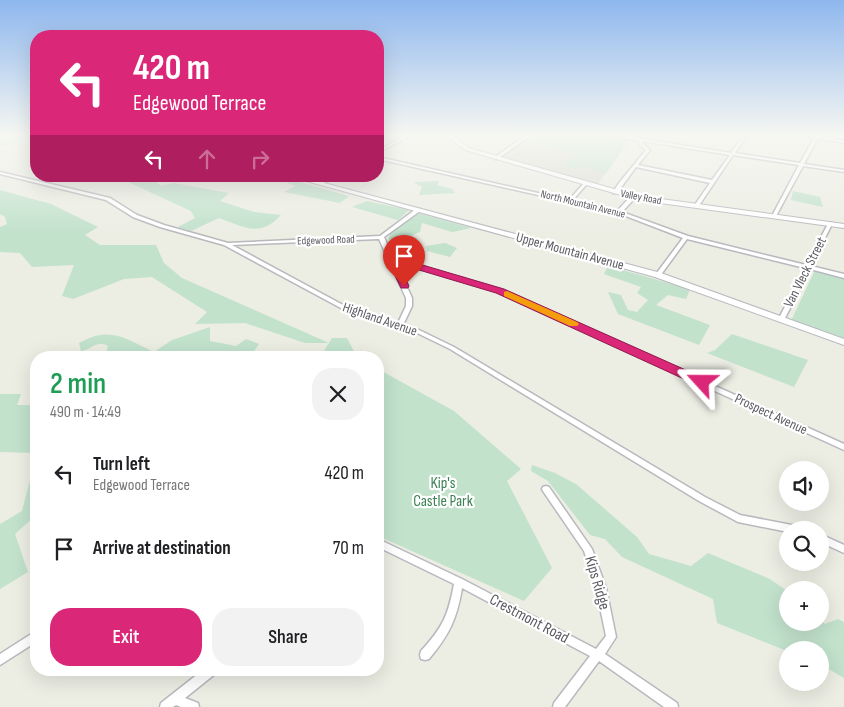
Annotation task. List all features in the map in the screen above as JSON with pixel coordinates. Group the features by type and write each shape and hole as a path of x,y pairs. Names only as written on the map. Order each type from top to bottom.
{"street":[{"name":"North Mountain Avenue","path":"419,167 619,212 686,237 844,276"},
{"name":"Valley Road","path":"527,167 633,197 844,226"},
{"path":"616,192 618,184 636,167"},
{"path":"642,167 713,182"},
{"path":"696,206 724,167"},
{"path":"774,216 801,167"},
{"path":"816,167 844,171"},
{"name":"Highland Avenue","path":"0,172 30,180"},
{"name":"Highland Avenue","path":"40,182 108,199 136,216 162,226 226,244 354,313 415,330 452,348 702,499 738,518 779,526"},
{"name":"Upper Mountain Avenue","path":"316,182 658,275 844,342"},
{"path":"571,200 585,184"},
{"path":"619,212 633,197"},
{"path":"400,326 409,306 410,298 381,238 418,210"},
{"name":"Van Vleck Street","path":"781,320 830,224"},
{"path":"658,275 686,237"},
{"name":"Edgewood Road","path":"226,244 381,238"},
{"name":"Prospect Avenue","path":"392,259 500,291 844,447"},
{"name":"Kips Ridge","path":"546,489 588,549 593,561 611,637 558,707"},
{"path":"829,542 844,549"},
{"name":"Crestmont Road","path":"384,546 459,582 598,655 673,707"},
{"path":"425,655 442,636 453,615 459,582"},
{"path":"0,660 30,640"},
{"path":"165,707 204,676"},
{"path":"175,699 194,707"}],"shaded area":[{"path":"536,167 610,167 598,184"}],"green space":[{"path":"583,167 610,167 606,173"},
{"path":"439,181 437,185 452,189 455,193 419,195 422,187 413,182"},
{"path":"128,182 156,182 161,186 174,183 229,193 220,201 254,212 281,215 273,222 259,228 244,227 219,218 191,231 178,227 195,218 191,211"},
{"path":"286,182 300,182 349,196 340,203 284,192 295,186"},
{"path":"0,190 51,204 98,227 85,235 100,245 156,245 164,263 182,278 329,343 305,343 245,323 195,324 207,312 152,277 124,279 73,299 62,296 74,265 32,267 20,253 0,252 0,227 7,224 5,217 0,214"},
{"path":"793,191 820,197 823,207 791,200"},
{"path":"367,201 409,210 398,220 352,207"},
{"path":"415,212 471,228 452,232 422,223 420,232 396,242 388,239 391,233"},
{"path":"445,243 457,248 450,257 427,251 426,246"},
{"path":"608,266 690,289 686,299 668,295 656,305 710,325 699,345 618,314 608,292 621,295 628,310 637,312 648,300 637,293 641,287 604,274"},
{"path":"815,270 844,278 844,340 791,321"},
{"path":"210,327 210,341 236,346 246,339 259,344 254,351 156,351 172,340"},
{"path":"732,334 808,360 794,387 707,353 715,350"},
{"path":"100,335 118,336 152,351 107,351 108,346 98,344 81,351 79,343"},
{"path":"332,338 347,338 354,351 324,351"},
{"name":"Kip's Castle Park","path":"384,372 454,411 521,469 507,481 552,568 524,601 384,539"},
{"path":"0,394 21,394 17,405 30,405 30,453 0,452"},
{"path":"532,465 555,473 576,484 637,537 649,554 691,566 708,553 770,579 779,585 779,631 829,631 829,622 838,619 844,622 844,678 829,669 829,641 779,641 779,648 717,623 713,599 622,557 605,539 590,535 548,481 531,471"},
{"path":"30,480 30,520 15,534 28,572 0,589 0,524 22,511"}],"slow traffic":[{"path":"507,294 574,324"}],"route":[{"path":"404,286 392,259 500,291 702,382"}]}
